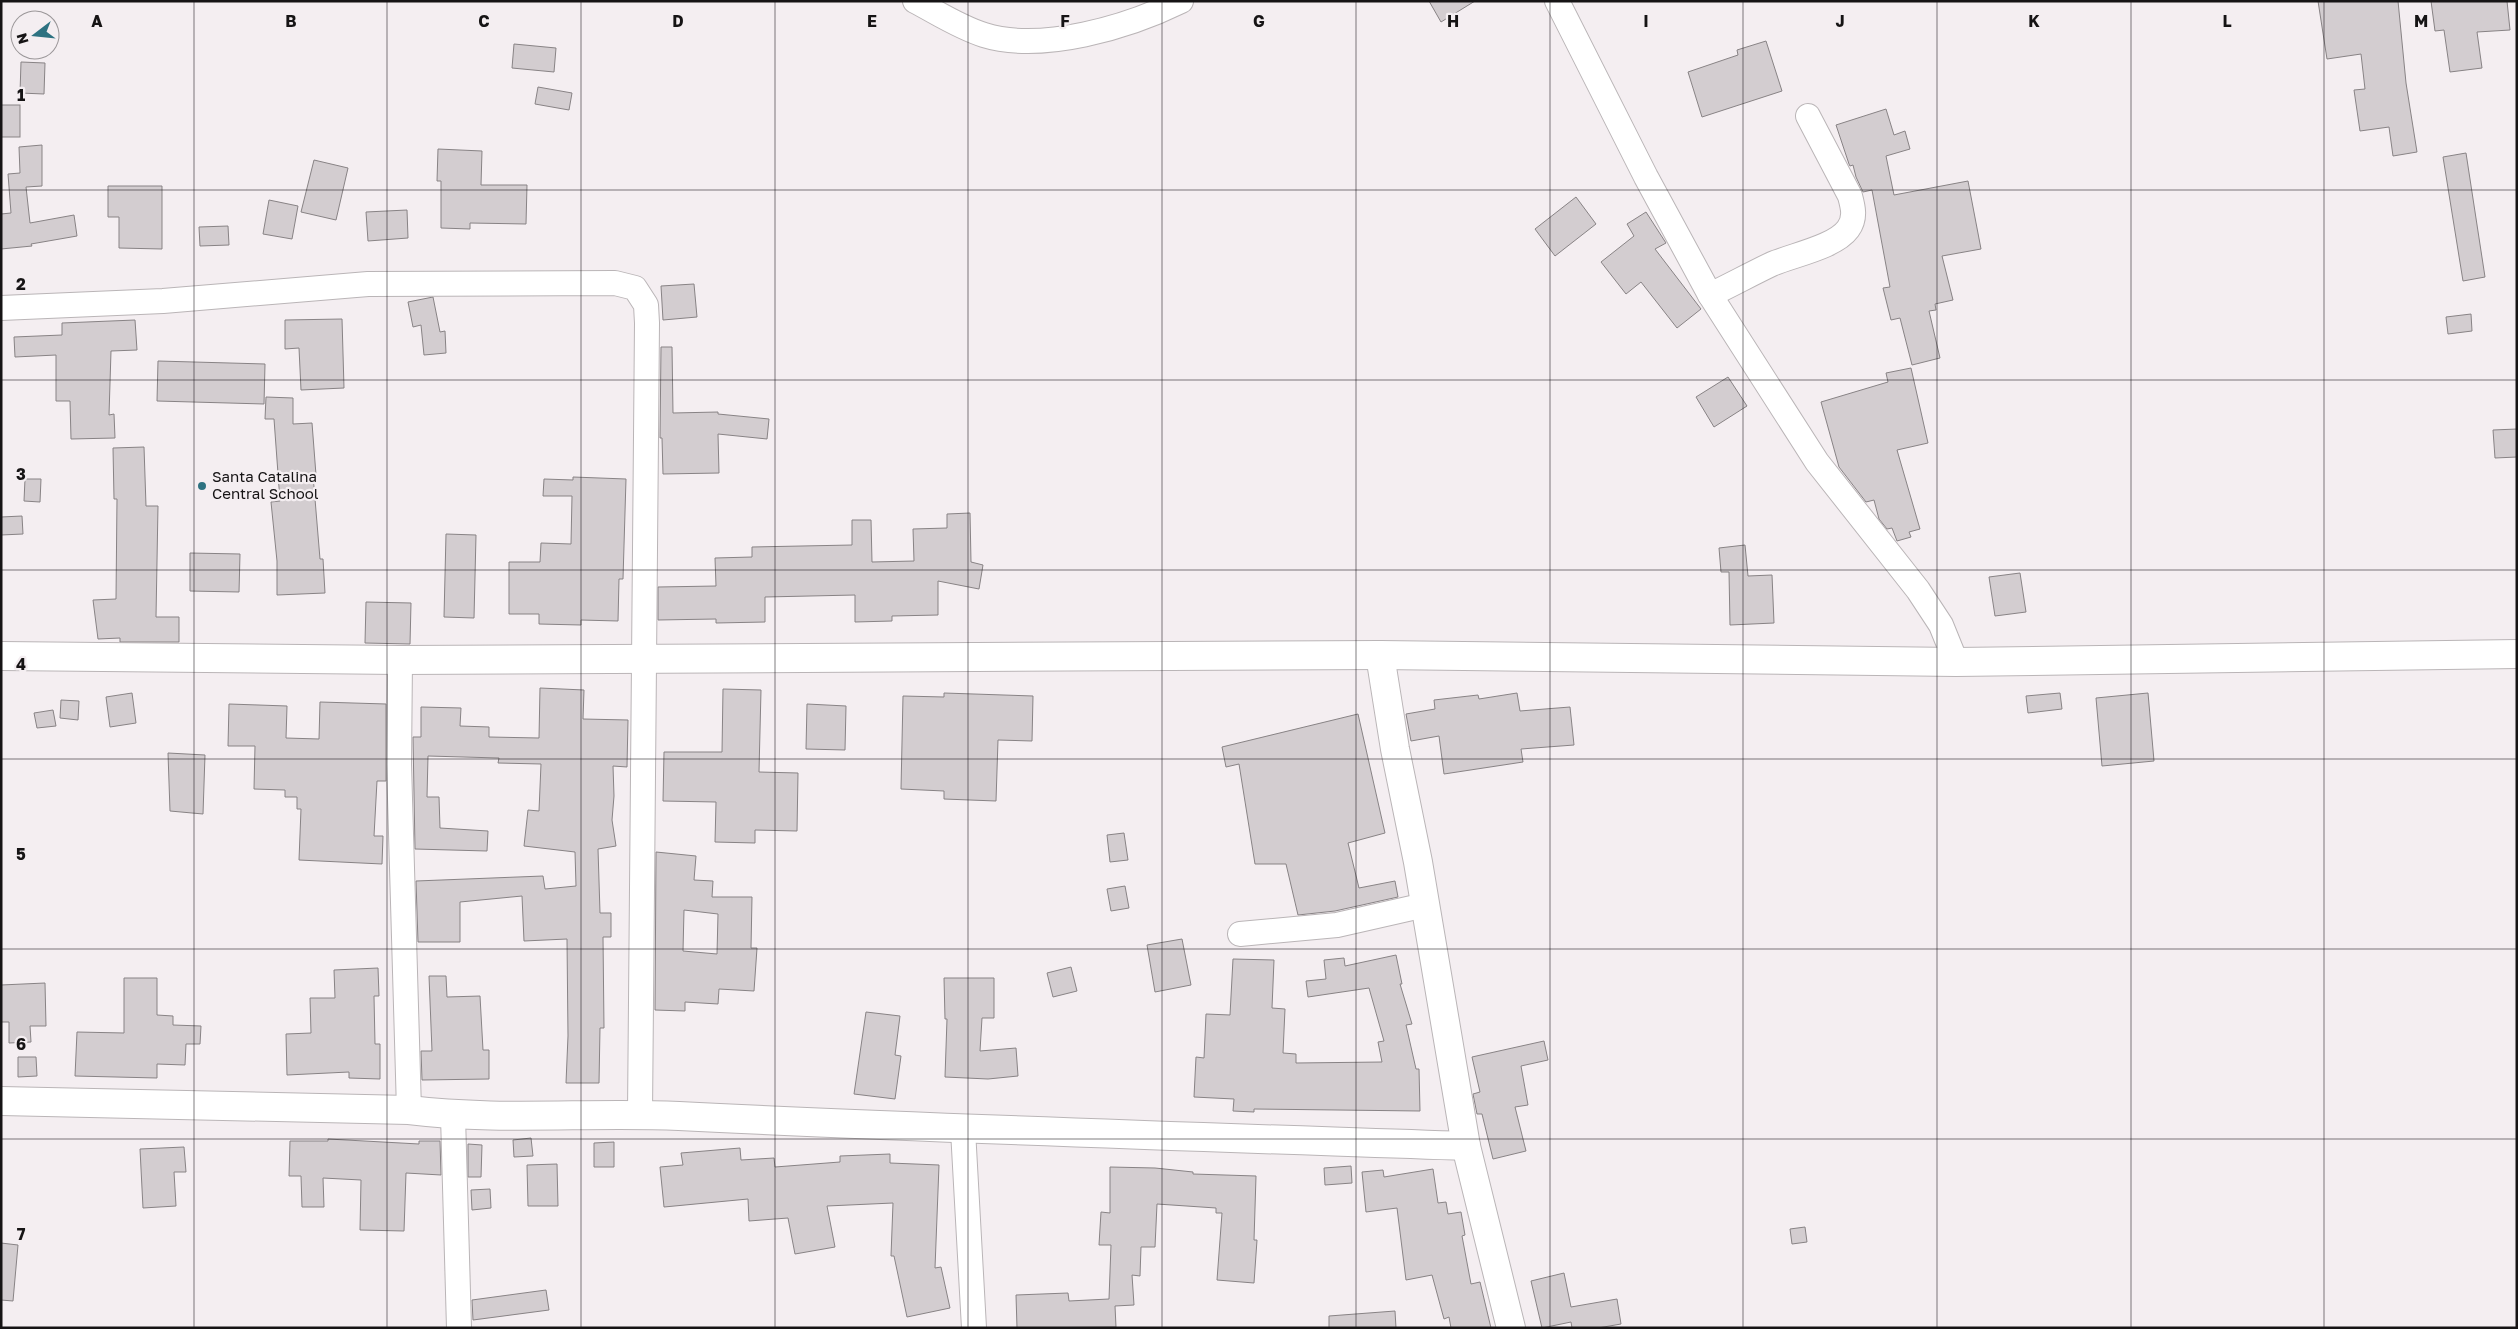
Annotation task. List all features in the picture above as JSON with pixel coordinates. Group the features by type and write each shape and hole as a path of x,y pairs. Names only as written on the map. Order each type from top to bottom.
{"street":[{"path":"915,1 960,26 986,35 1036,41 1068,37 1124,24 1153,15 1181,1"},
{"path":"1557,1 1646,177 1710,295 1817,462 1918,590 1941,625 1956,662"},
{"path":"1710,295 1773,264 1831,242 1848,228 1853,218 1854,208 1850,196 1808,116"},
{"path":"1,308 163,301 368,284 614,283 635,288 646,305 647,323 640,1114"},
{"path":"1,656 400,660 645,657 1380,655 1956,662 2517,654"},
{"path":"1380,655 1466,1146 1510,1328"},
{"path":"400,660 399,764 408,1110"},
{"path":"1240,934 1338,925 1425,904"},
{"path":"1,1101 408,1110 453,1116 640,1114 963,1130 1466,1146"},
{"path":"453,1116 459,1328"},
{"path":"963,1130 974,1328"}],"building":[{"path":"1429,1 1475,1 1441,22"},
{"path":"2318,1 2398,1 2406,83 2417,152 2393,156 2389,127 2360,131 2354,90 2365,89 2361,54 2327,59"},
{"path":"2431,1 2507,1 2510,30 2477,32 2482,68 2450,72 2444,30 2435,31"},
{"path":"1766,41 1782,91 1702,117 1688,72 1738,55 1737,50"},
{"path":"514,44 556,48 554,72 512,68"},
{"path":"21,62 45,63 44,94 20,93"},
{"path":"538,87 572,93 569,110 535,104"},
{"path":"1,105 20,105 20,137 1,137"},
{"path":"1886,109 1894,135 1905,131 1910,149 1886,156 1894,195 1968,181 1981,249 1942,256 1953,300 1935,304 1936,310 1929,311 1940,358 1912,365 1900,318 1891,320 1883,288 1890,287 1872,190 1863,192 1853,165 1850,166 1849,164 1836,125"},
{"path":"42,145 42,186 26,187 30,223 74,215 77,236 31,244 32,246 1,249 1,214 11,213 8,174 20,173 19,147"},
{"path":"438,149 482,151 481,185 527,185 526,224 470,223 470,229 441,228 441,181 437,181"},
{"path":"2466,153 2485,277 2463,281 2443,157"},
{"path":"314,160 348,168 336,220 301,212"},
{"path":"108,186 162,186 162,249 119,248 119,217 108,217"},
{"path":"1576,197 1596,224 1555,256 1535,229"},
{"path":"269,200 298,206 292,239 263,234"},
{"path":"407,210 408,238 368,241 366,212"},
{"path":"1646,212 1666,243 1655,249 1701,309 1677,328 1641,282 1626,294 1601,262 1634,236 1627,224"},
{"path":"228,226 229,245 200,246 199,227"},
{"path":"694,284 697,317 663,320 661,286"},
{"path":"433,297 440,332 445,331 446,353 424,355 421,325 413,327 408,302"},
{"path":"2471,314 2472,331 2448,334 2446,317"},
{"path":"342,319 344,388 301,390 299,348 285,349 285,320"},
{"path":"135,320 137,350 111,351 109,415 114,414 115,438 71,439 70,401 56,401 56,355 15,357 14,337 62,335 62,323"},
{"path":"661,347 672,347 673,413 718,412 718,414 769,419 767,439 718,434 719,473 663,474 662,438 660,438"},
{"path":"158,361 265,364 264,404 157,401"},
{"path":"1911,368 1928,443 1897,450 1920,529 1909,532 1911,537 1897,541 1892,528 1887,529 1879,519 1874,500 1866,502 1839,467 1821,402 1888,382 1886,373"},
{"path":"1728,377 1747,406 1714,427 1696,397"},
{"path":"266,397 293,398 293,424 312,423 316,475 313,475 320,559 323,559 325,593 277,595 277,561 271,502 280,501 274,419 265,419"},
{"path":"2517,429 2517,457 2495,458 2493,430"},
{"path":"144,447 146,506 158,506 156,617 179,617 179,642 120,642 120,638 98,639 93,600 116,599 117,499 114,499 113,448"},
{"path":"573,477 626,479 623,579 619,579 618,621 581,620 581,625 539,624 539,614 509,614 509,562 540,562 541,543 571,544 572,496 543,496 544,479 573,480"},
{"path":"25,479 41,479 40,502 24,501"},
{"path":"970,513 971,562 983,565 979,589 938,581 938,615 892,616 892,621 855,622 855,595 765,597 765,622 716,623 716,619 658,620 658,587 716,586 715,558 752,557 752,547 852,545 852,520 871,520 872,562 914,561 913,529 947,528 947,514"},
{"path":"22,516 23,534 1,535 1,517"},
{"path":"446,534 476,535 474,618 444,617"},
{"path":"1745,545 1748,576 1772,575 1774,623 1730,625 1729,572 1721,572 1719,548"},
{"path":"190,553 240,554 239,592 190,591"},
{"path":"2020,573 2026,612 1995,616 1989,577"},
{"path":"366,602 411,603 410,644 365,643"},
{"path":"540,688 584,690 583,719 628,720 627,767 613,766 614,796 612,820 616,846 598,849 600,913 611,913 611,937 603,937 604,1028 600,1028 599,1083 566,1083 568,1036 567,939 524,941 522,896 460,902 460,942 418,942 416,881 543,876 545,889 576,886 575,852 524,846 528,810 539,811 541,764 498,763 499,758 428,756 427,797 439,797 440,828 488,831 487,851 415,849 413,737 421,737 421,707 461,708 460,726 489,727 489,737 539,738"},
{"path":"723,689 761,690 759,772 798,773 797,831 755,830 755,843 715,842 716,802 663,801 664,752 722,752"},
{"path":"132,693 136,723 110,727 106,697"},
{"path":"944,693 1033,696 1032,741 998,740 996,801 944,799 944,791 901,789 903,696 944,697"},
{"path":"1517,693 1520,711 1570,707 1574,745 1521,749 1523,762 1444,774 1439,736 1411,741 1406,714 1435,709 1434,700 1478,695 1479,699"},
{"path":"2060,693 2062,709 2028,713 2026,696"},
{"path":"2148,693 2154,761 2102,766 2096,698"},
{"path":"61,700 79,701 78,720 60,718"},
{"path":"320,702 386,704 386,781 377,781 374,836 383,836 382,864 299,860 301,809 297,809 297,797 285,797 285,790 254,789 255,746 228,746 229,704 287,706 286,738 319,739"},
{"path":"807,704 846,706 845,750 806,749"},
{"path":"53,710 56,726 37,728 34,713"},
{"path":"1358,714 1385,833 1348,843 1359,888 1395,881 1398,897 1335,911 1298,915 1286,864 1255,864 1239,764 1226,767 1222,747"},
{"path":"168,753 205,755 203,814 170,811"},
{"path":"1124,833 1128,860 1110,862 1107,835"},
{"path":"656,852 696,856 694,880 713,881 712,897 752,897 751,948 757,948 754,991 719,989 718,1004 685,1002 685,1011 655,1010","holes":["684,910 718,914 717,954 683,951"]},
{"path":"1125,886 1129,908 1111,911 1107,889"},
{"path":"1182,939 1191,985 1155,992 1147,945"},
{"path":"1396,955 1402,984 1400,984 1412,1024 1406,1025 1416,1069 1419,1069 1420,1111 1254,1109 1254,1112 1233,1111 1234,1099 1194,1097 1196,1057 1204,1058 1206,1014 1230,1015 1233,959 1274,960 1272,1008 1285,1009 1283,1053 1296,1054 1296,1063 1382,1062 1378,1042 1384,1041 1369,988 1308,997 1306,981 1326,979 1324,960 1344,958 1345,966"},
{"path":"1071,967 1077,991 1053,997 1047,973"},
{"path":"378,968 379,996 374,996 375,1044 380,1044 380,1079 349,1078 349,1072 287,1075 286,1034 311,1033 310,998 335,998 334,970"},
{"path":"429,976 446,976 447,997 480,996 483,1050 489,1050 489,1079 422,1080 421,1051 432,1051"},
{"path":"124,978 157,978 157,1015 173,1016 173,1025 201,1026 200,1044 186,1044 185,1065 157,1064 157,1078 75,1076 77,1032 124,1033"},
{"path":"944,978 994,978 994,1018 982,1018 980,1051 1016,1048 1018,1076 988,1079 945,1077 947,1019 945,1019"},
{"path":"45,983 46,1026 30,1026 31,1042 9,1043 9,1022 1,1022 1,985"},
{"path":"866,1012 900,1016 895,1055 901,1056 895,1099 854,1094"},
{"path":"1544,1041 1548,1060 1521,1066 1528,1105 1515,1107 1526,1151 1493,1159 1482,1114 1477,1114 1473,1094 1480,1092 1472,1057"},
{"path":"18,1057 36,1057 37,1076 18,1077"},
{"path":"531,1138 533,1156 514,1157 513,1140"},
{"path":"328,1139 419,1144 419,1141 440,1141 441,1175 406,1173 404,1231 360,1230 361,1180 323,1178 324,1207 302,1207 301,1176 289,1176 290,1141 328,1141"},
{"path":"614,1142 614,1167 594,1167 594,1143"},
{"path":"468,1144 482,1145 481,1177 468,1177"},
{"path":"184,1147 186,1172 174,1172 176,1206 143,1208 140,1149"},
{"path":"740,1148 741,1160 774,1158 775,1167 840,1162 840,1156 890,1154 890,1163 939,1165 935,1268 941,1267 950,1308 907,1317 894,1256 891,1256 893,1203 827,1206 835,1247 795,1254 788,1218 749,1221 748,1199 664,1207 660,1167 683,1165 681,1153"},
{"path":"557,1164 558,1206 528,1206 527,1165"},
{"path":"1351,1166 1352,1183 1325,1185 1324,1168"},
{"path":"1110,1167 1155,1168 1193,1172 1193,1174 1256,1176 1254,1240 1257,1240 1254,1283 1217,1280 1222,1213 1216,1213 1216,1208 1157,1204 1155,1247 1141,1247 1140,1276 1132,1275 1134,1305 1115,1306 1116,1327 1017,1328 1016,1295 1068,1293 1069,1301 1109,1299 1111,1245 1099,1245 1101,1212 1110,1213"},
{"path":"1433,1169 1438,1203 1446,1202 1448,1214 1461,1212 1465,1235 1462,1236 1471,1284 1480,1282 1491,1328 1451,1328 1449,1317 1444,1319 1432,1275 1406,1280 1397,1208 1366,1212 1362,1172 1383,1170 1384,1177"},
{"path":"490,1189 491,1208 472,1210 471,1190"},
{"path":"1805,1227 1807,1242 1792,1244 1790,1229"},
{"path":"1,1243 18,1245 13,1301 1,1300"},
{"path":"1564,1273 1571,1307 1617,1299 1621,1324 1598,1328 1572,1328 1571,1322 1542,1328 1531,1281"},
{"path":"546,1290 549,1310 473,1320 472,1300"},
{"path":"1395,1311 1396,1328 1329,1328 1329,1316"}],"place":[{"name":"Santa Catalina Central School","path":"202,486"}]}
